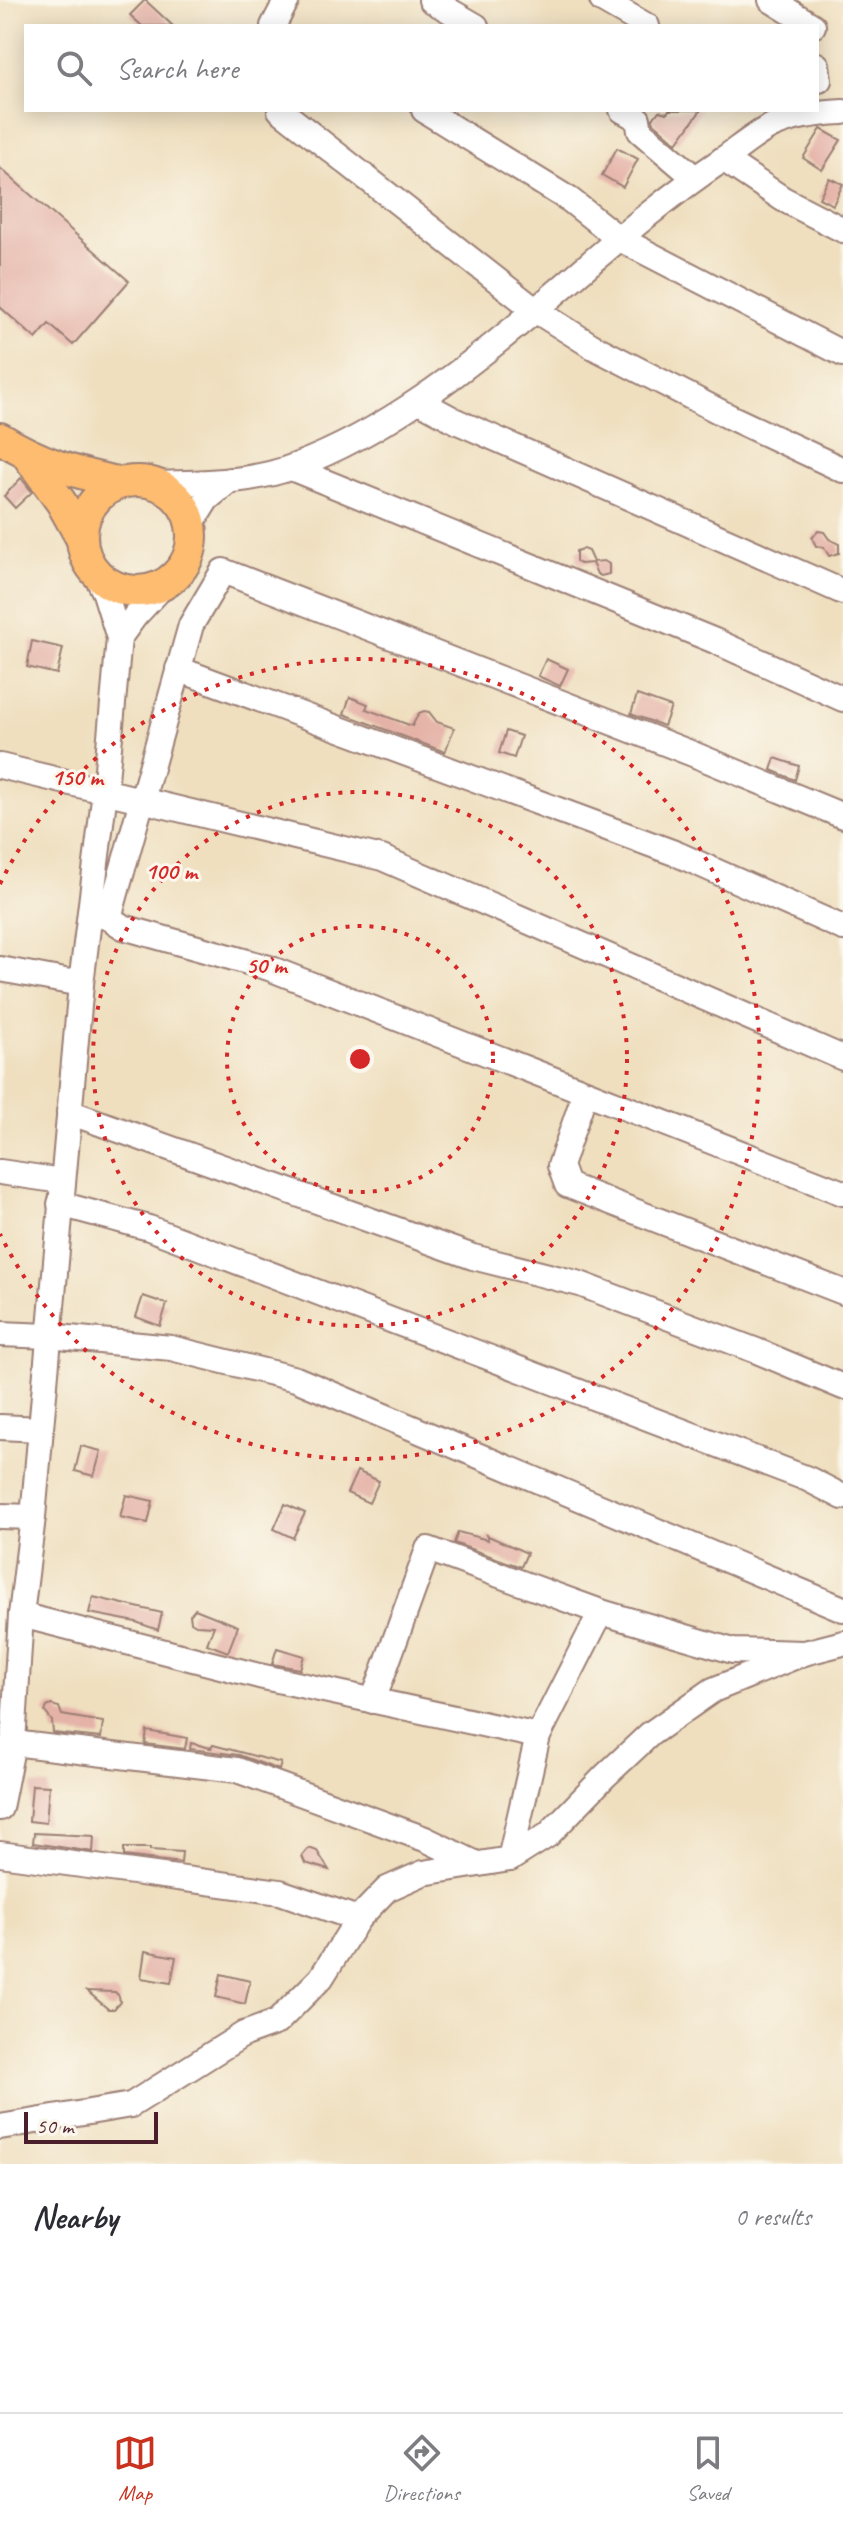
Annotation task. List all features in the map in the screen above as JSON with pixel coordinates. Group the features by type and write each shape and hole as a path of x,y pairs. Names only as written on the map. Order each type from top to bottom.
{"main road":[{"path":"0,438 25,454 55,467 122,483"},
{"path":"25,454 61,502 81,538 85,556 95,573 110,585 127,592 146,592 163,586 178,575 188,560 193,542 192,523 184,506 172,493 157,484 140,480 106,490 93,502 84,519 81,538"}],"street":[{"path":"431,0 473,24"},
{"path":"602,0 644,24"},
{"path":"771,0 810,24"},
{"path":"283,112 535,310 606,354 843,470"},
{"path":"427,112 570,200 618,238 843,354"},
{"path":"626,112 638,119 640,131 695,178"},
{"path":"157,484 230,480 291,468 360,437 419,401 535,310 618,238 723,159 764,118 843,112"},
{"path":"723,159 783,199 843,230"},
{"path":"419,401 458,422 843,592"},
{"path":"291,468 715,641 843,699"},
{"path":"192,523 207,499 230,480"},
{"path":"0,1808 13,1743 15,1608 33,1517 81,984 100,915 144,799 191,625 223,571 693,754 843,816"},
{"path":"95,573 105,593 119,638 105,791 100,915"},
{"path":"119,638 163,586"},
{"path":"178,669 677,854 843,928"},
{"path":"0,766 382,858 843,1058"},
{"path":"100,915 123,927 269,968 843,1193"},
{"path":"0,969 81,984"},
{"path":"585,1093 560,1166 567,1185 843,1292"},
{"path":"69,1112 473,1257 580,1284 843,1387"},
{"path":"0,1172 61,1192 808,1479 843,1497"},
{"path":"0,1334 171,1348 296,1379 843,1609"},
{"path":"0,1427 40,1429"},
{"path":"0,1516 33,1517"},
{"path":"373,1701 428,1549 601,1612 733,1651 804,1653"},
{"path":"15,1608 259,1676 538,1736"},
{"path":"510,1859 538,1736 601,1612"},
{"path":"0,2127 131,2105 244,2034 277,2022 321,1978 358,1919 387,1889 423,1873 510,1859 548,1835 650,1734 713,1690 804,1653 843,1643"},
{"path":"13,1743 237,1770 425,1839 477,1864"},
{"path":"0,1854 280,1892 358,1919"}],"building":[{"path":"145,0 171,24 140,24 130,15"},
{"path":"658,112 700,112 677,143 654,123"},
{"path":"821,129 841,140 822,170 803,158"},
{"path":"617,148 638,159 623,187 602,175"},
{"path":"0,168 129,281 73,345 49,324 36,339 0,307"},
{"path":"829,178 843,184 833,205 819,198"},
{"path":"21,478 32,492 15,508 4,496"},
{"path":"818,531 839,544 839,553 829,556 824,547 816,546 812,538"},
{"path":"576,551 588,551 593,562 609,564 609,574 601,576 592,563 580,564 576,561"},
{"path":"32,641 63,648 57,674 27,667"},
{"path":"546,659 568,669 560,686 538,676"},
{"path":"637,695 671,707 664,726 631,714"},
{"path":"350,697 368,704 366,709 412,726 419,713 429,712 437,722 454,728 445,752 344,714"},
{"path":"506,731 521,736 514,758 499,753"},
{"path":"775,758 799,766 795,780 771,770"},
{"path":"143,1296 167,1304 160,1326 136,1317"},
{"path":"81,1446 101,1451 94,1476 75,1471"},
{"path":"357,1471 379,1481 369,1503 347,1493"},
{"path":"126,1495 153,1501 148,1523 120,1517"},
{"path":"285,1504 305,1513 293,1538 274,1529"},
{"path":"458,1532 488,1540 486,1535 527,1553 521,1567 454,1543"},
{"path":"93,1597 162,1613 158,1630 136,1622 89,1613"},
{"path":"195,1609 238,1626 228,1652 207,1644 214,1626 191,1622 190,1615"},
{"path":"277,1648 304,1656 300,1669 272,1664"},
{"path":"51,1705 59,1707 62,1715 103,1722 101,1738 53,1733 52,1721 45,1712"},
{"path":"147,1731 187,1738 185,1749 145,1744"},
{"path":"191,1743 211,1748 213,1745 281,1763 279,1770 239,1755 190,1749"},
{"path":"32,1785 49,1786 46,1823 29,1821"},
{"path":"34,1833 94,1836 93,1852 33,1843"},
{"path":"124,1848 182,1852 181,1863 124,1856"},
{"path":"309,1848 317,1851 329,1870 305,1863 302,1856"},
{"path":"145,1951 176,1957 171,1983 141,1978"},
{"path":"221,1974 250,1981 245,2004 216,1997"},
{"path":"87,1991 115,1992 120,2002 114,2009 108,2009"}]}
